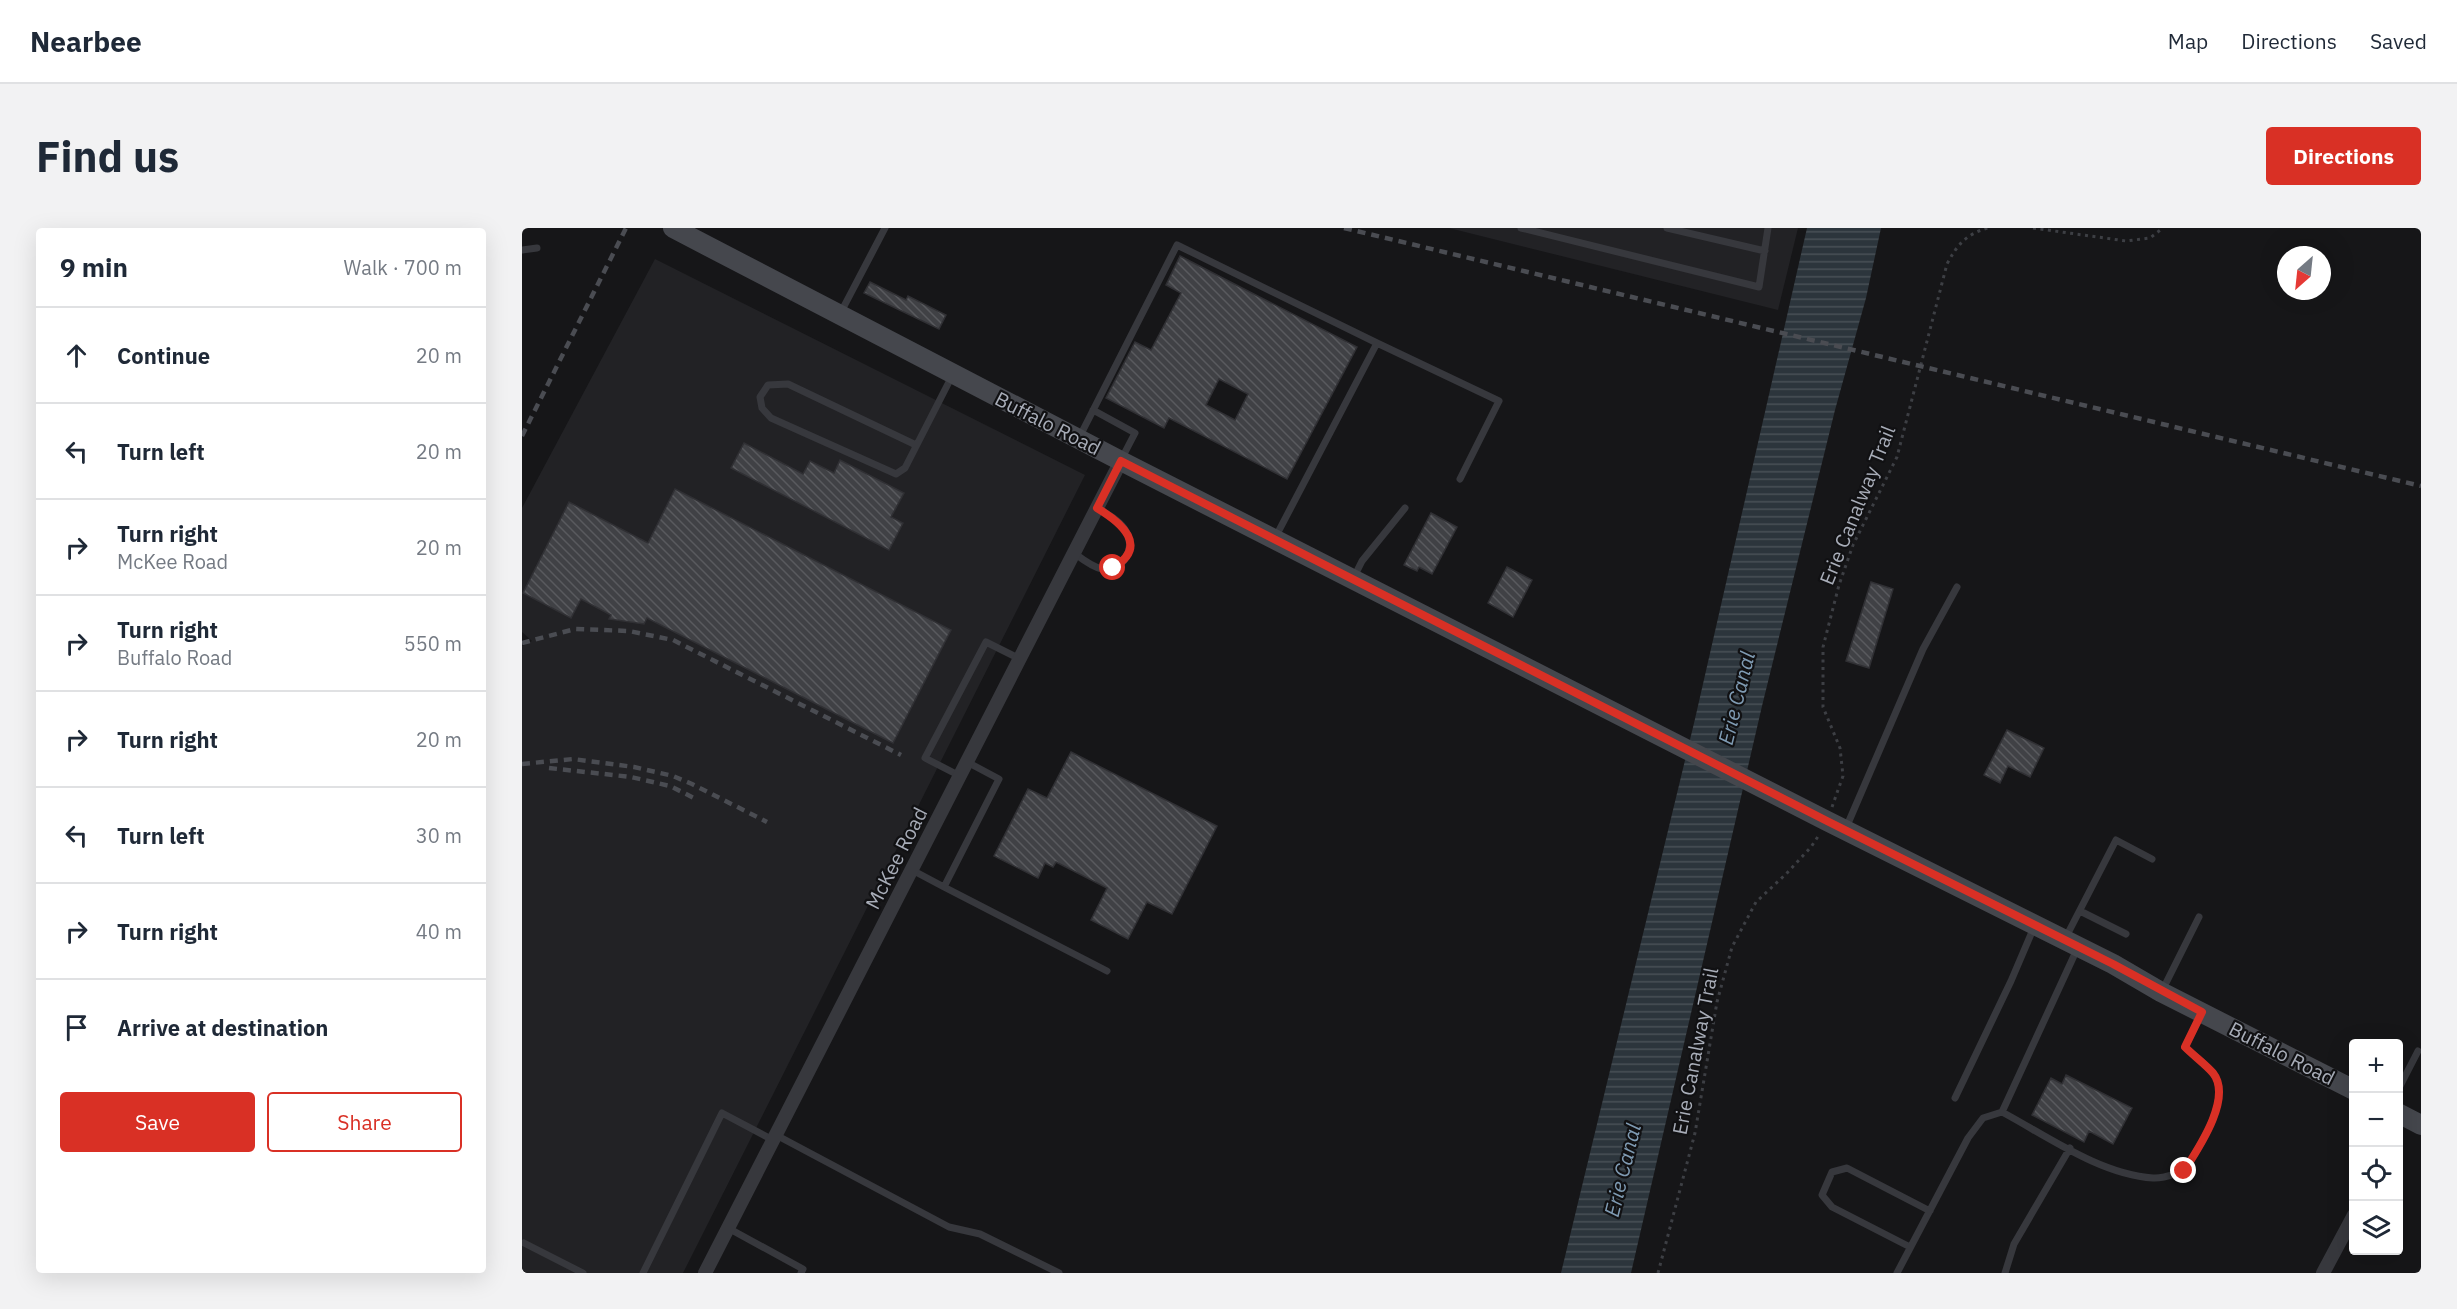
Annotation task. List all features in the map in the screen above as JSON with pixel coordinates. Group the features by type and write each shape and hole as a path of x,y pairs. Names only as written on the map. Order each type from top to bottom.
{"main road":[{"name":"Buffalo Road","path":"673,228 1121,461 2071,943 2349,1087"}],"street":[{"name":"McKee Road","path":"705,1273 1121,461"},
{"path":"2323,1273 2349,1224"}],"lane":[{"path":"840,315 885,228"},
{"path":"1521,228 1759,287 1768,228"},
{"path":"1667,228 1765,251"},
{"path":"1078,438 1177,245 1499,401 1460,479"},
{"path":"522,250 537,248"},
{"path":"1274,539 1377,343"},
{"path":"916,445 788,384 768,386 760,397 762,408 771,418 896,474 905,468 953,373"},
{"path":"1093,410 1135,433 1121,461"},
{"path":"1074,553 1089,564 1103,569 1113,568 1124,561 1129,553 1131,542 1126,530 1115,519 1097,508"},
{"path":"1353,579 1362,561 1405,508"},
{"path":"1845,830 1923,649 1957,587"},
{"path":"960,776 926,758 986,642 1020,659"},
{"path":"944,886 999,779 967,762"},
{"path":"2002,1112 2071,943 2080,910 2116,840 2152,859"},
{"path":"912,870 1107,970"},
{"path":"2080,910 2126,934"},
{"path":"2162,992 2199,917"},
{"path":"1955,1098 2035,925"},
{"path":"1897,1273 1968,1138 1983,1118 2002,1112 2122,1174 2155,1178 2184,1171 2204,1141 2220,1097 2215,1075 2185,1047 2202,1012"},
{"path":"2403,1079 2418,1050"},
{"path":"643,1273 722,1113 949,1227 980,1234 1059,1273"},
{"path":"2005,1273 2014,1244 2070,1148"},
{"path":"1910,1247 1832,1207 1822,1195 1832,1172 1847,1168 1929,1211"},
{"path":"728,1228 803,1269 801,1273"},
{"path":"524,1243 583,1273"}],"path":[{"name":"Erie Canalway Trail","path":"1658,1273 1695,1133 1717,1002 1732,946 1756,902 1811,847 1827,821 1843,776 1840,748 1823,707 1823,647 1839,585 1853,545 1884,486 1905,429 1941,281 1954,251 1972,232 1988,228"},
{"path":"2033,228 2126,241 2150,238 2163,228"}],"shaded area":[{"path":"1449,228 1798,228 1778,310"},
{"path":"655,259 1085,475 683,1273 522,1273 522,646 532,641 522,632 522,508"}],"water":[{"name":"Erie Canal","path":"1807,228 1881,228 1866,298 1835,410 1762,706 1631,1273 1561,1273 1695,719"}],"building":[{"path":"1180,256 1357,347 1287,479 1169,418 1164,428 1106,398 1135,342 1151,350 1181,293 1166,285","holes":["1219,379 1248,394 1235,420 1206,405"]},
{"path":"870,282 906,300 908,296 946,315 939,329 864,293"},
{"path":"744,443 803,474 810,461 834,473 840,460 904,493 891,517 903,523 889,550 731,468"},
{"path":"675,489 951,630 893,743 647,618 644,624 609,619 611,615 581,599 571,618 523,593 569,502 648,543"},
{"path":"1431,513 1457,527 1432,574 1419,567 1417,571 1404,565"},
{"path":"1507,567 1532,580 1513,617 1488,603"},
{"path":"1871,582 1893,589 1869,668 1846,661"},
{"path":"2007,730 2044,748 2030,777 2008,766 2000,783 1984,775"},
{"path":"1071,752 1217,826 1172,914 1147,902 1128,939 1091,920 1107,888 1056,862 1053,867 1045,863 1038,878 994,856 1028,789 1047,798"},
{"path":"2066,1075 2132,1108 2113,1144 2089,1131 2084,1142 2032,1115 2051,1078 2062,1084"}],"railway":[{"path":"522,436 626,228"},
{"path":"1344,228 2421,486"},
{"path":"522,643 575,629 629,631 673,640 901,755"},
{"path":"522,764 573,759 634,767 673,776 767,822"},
{"path":"549,768 631,777 670,786 698,800"}],"route":[{"path":"1113,568 1124,561 1129,553 1131,542 1126,530 1115,519 1097,508 1121,461 2113,964 2202,1012 2185,1047 2215,1075 2220,1097 2204,1141 2184,1171"}]}
